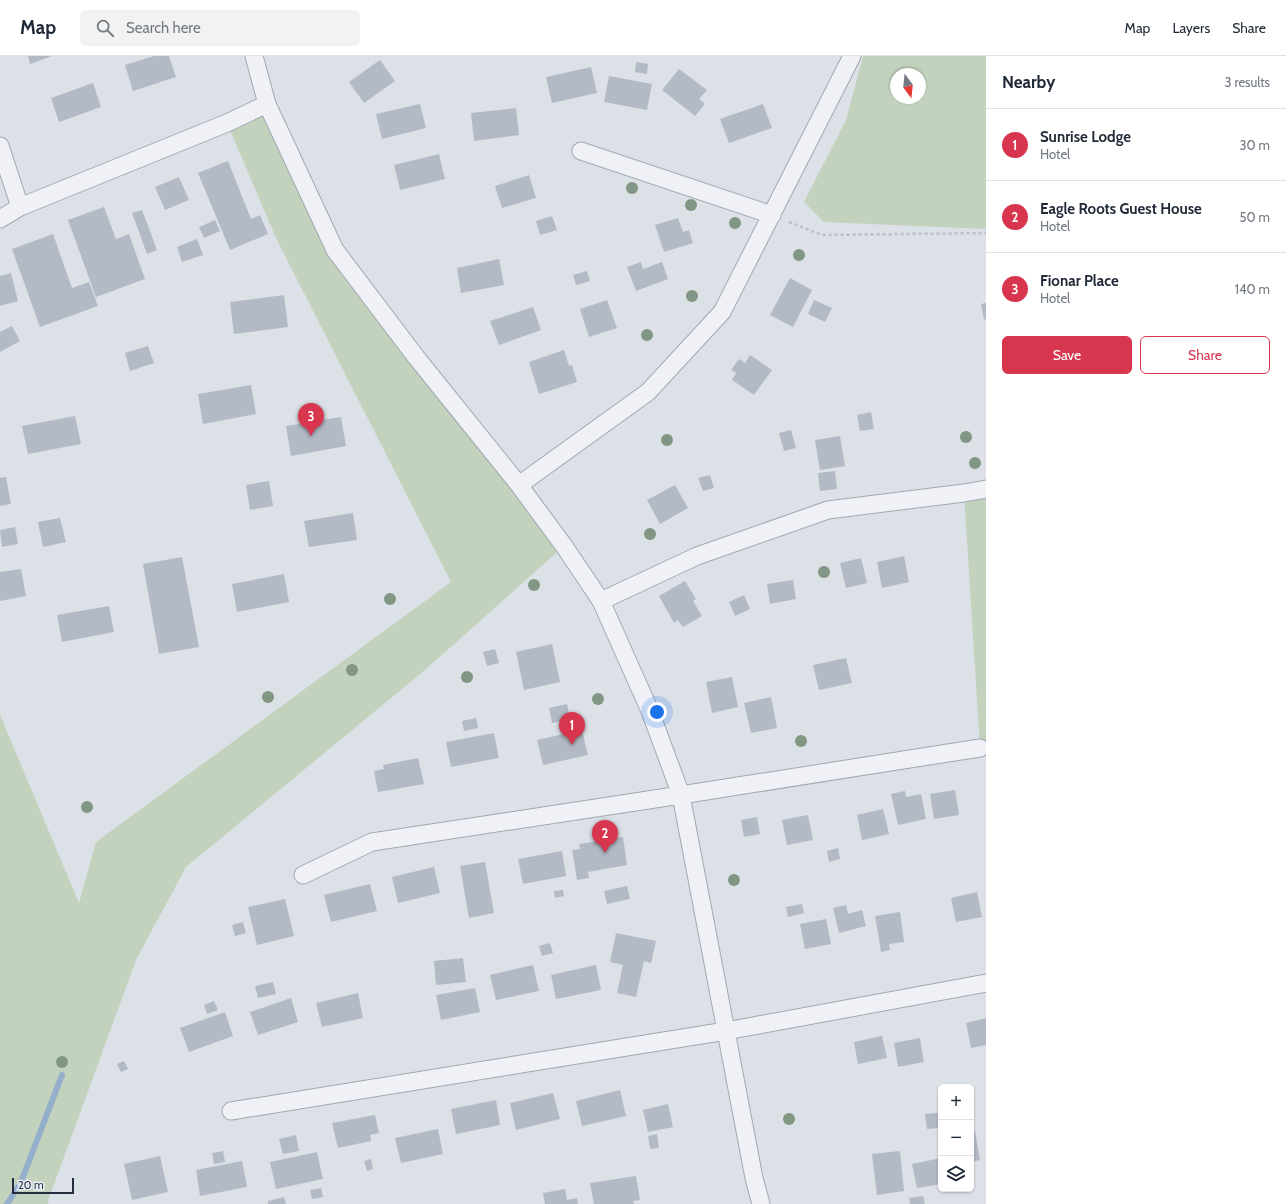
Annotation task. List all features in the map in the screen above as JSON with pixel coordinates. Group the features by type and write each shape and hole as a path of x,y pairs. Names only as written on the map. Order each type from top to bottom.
{"street":[{"path":"254,56 267,104 335,250 416,358 519,485 564,546 601,600 650,711 681,795 754,1178 761,1204"},
{"path":"519,485 648,392 722,312 852,56"},
{"path":"0,219 20,207 219,126 267,104"},
{"path":"0,146 20,207"},
{"path":"581,151 772,215"},
{"path":"601,600 697,556 828,510 986,489"},
{"path":"303,875 372,842 980,748"},
{"path":"231,1111 726,1031 986,983"}],"path":[{"path":"772,215 822,235 986,233"}],"green space":[{"path":"863,56 986,56 986,229 824,222 804,202 846,120"},
{"path":"267,104 335,250 564,546 425,670 186,867 136,960 48,1204 0,1204 0,715 79,903 96,842 451,582 276,238 227,123"},
{"path":"986,489 986,746 980,748 964,493"}],"building":[{"path":"28,56 52,56 30,64"},
{"path":"154,56 169,56 176,77 133,91 125,65"},
{"path":"380,60 395,81 364,103 349,82"},
{"path":"636,62 648,64 647,74 635,72"},
{"path":"591,67 597,93 552,103 546,77"},
{"path":"679,69 707,90 699,99 705,104 695,116 662,90"},
{"path":"609,76 652,84 647,110 604,102"},
{"path":"93,83 101,107 59,122 51,98"},
{"path":"420,104 426,128 382,139 376,114"},
{"path":"763,104 772,128 729,143 720,119"},
{"path":"516,108 519,135 474,141 471,113"},
{"path":"439,154 445,179 400,190 394,165"},
{"path":"228,161 251,219 260,215 268,234 230,250 198,173"},
{"path":"529,175 536,198 502,208 495,186"},
{"path":"179,177 189,200 165,210 155,187"},
{"path":"104,207 116,239 129,234 145,279 96,297 68,220"},
{"path":"142,210 157,250 147,254 132,213"},
{"path":"552,216 557,230 540,235 536,221"},
{"path":"678,218 683,232 689,230 693,243 664,252 655,225"},
{"path":"215,220 220,231 204,238 199,227"},
{"path":"53,234 72,288 89,282 98,306 40,327 12,249"},
{"path":"197,239 203,255 182,262 177,247"},
{"path":"499,259 504,285 461,293 457,268"},
{"path":"641,262 643,269 662,262 668,279 636,291 627,267"},
{"path":"587,271 590,281 576,285 573,275"},
{"path":"11,273 18,301 0,306 0,276"},
{"path":"790,278 812,290 793,327 770,315"},
{"path":"284,295 288,327 234,334 230,302"},
{"path":"607,300 617,328 589,337 580,309"},
{"path":"814,300 832,308 825,322 808,314"},
{"path":"986,303 986,319 984,320 981,304"},
{"path":"533,307 541,330 499,345 490,321"},
{"path":"12,326 20,341 0,352 0,332"},
{"path":"148,346 154,363 130,371 125,353"},
{"path":"564,350 569,366 572,365 577,382 539,394 529,362"},
{"path":"750,355 772,370 754,395 732,380 736,373 731,370 739,359 745,363"},
{"path":"251,385 256,414 203,424 198,394"},
{"path":"871,412 874,429 860,431 857,415"},
{"path":"75,416 81,444 28,454 22,426"},
{"path":"341,417 346,446 291,456 286,426"},
{"path":"791,430 796,448 784,451 779,433"},
{"path":"840,436 845,466 820,470 815,440"},
{"path":"835,471 837,489 820,491 818,473"},
{"path":"710,475 714,488 703,491 698,478"},
{"path":"6,477 11,504 0,506 0,478"},
{"path":"269,481 273,506 250,510 246,485"},
{"path":"675,485 688,508 660,524 647,500"},
{"path":"353,513 357,540 309,547 304,521"},
{"path":"60,518 66,542 43,547 38,522"},
{"path":"15,527 18,544 2,547 0,530"},
{"path":"904,556 909,582 882,588 877,562"},
{"path":"182,557 199,647 159,654 143,564"},
{"path":"861,558 867,583 846,588 840,563"},
{"path":"21,569 26,596 0,601 0,572"},
{"path":"284,574 289,602 237,612 232,584"},
{"path":"793,580 796,599 770,604 767,584"},
{"path":"685,581 696,599 693,601 702,616 683,627 678,620 674,623 659,596"},
{"path":"744,595 750,609 735,616 729,602"},
{"path":"109,606 114,632 62,642 57,615"},
{"path":"552,644 560,682 524,690 516,652"},
{"path":"495,649 499,663 487,666 483,652"},
{"path":"846,658 852,683 819,690 813,665"},
{"path":"732,677 738,707 712,713 706,682"},
{"path":"771,697 777,728 751,733 744,703"},
{"path":"567,704 570,719 552,723 549,708"},
{"path":"476,718 478,728 464,731 462,721"},
{"path":"582,730 588,755 543,765 537,740"},
{"path":"494,733 499,758 451,767 446,742"},
{"path":"418,758 424,784 378,792 374,771 384,769 383,765"},
{"path":"955,790 959,815 934,819 930,794"},
{"path":"905,791 906,797 921,794 926,819 898,825 891,794"},
{"path":"883,809 889,834 862,840 857,815"},
{"path":"808,815 813,840 787,845 782,820"},
{"path":"757,817 760,834 744,837 741,820"},
{"path":"623,837 627,865 588,872 589,878 577,880 572,850 580,849 579,844"},
{"path":"838,848 840,859 829,862 827,851"},
{"path":"562,851 566,876 523,884 518,859"},
{"path":"485,862 494,913 469,918 460,866"},
{"path":"434,867 440,893 398,903 392,877"},
{"path":"370,884 377,911 331,922 324,895"},
{"path":"627,886 630,899 607,904 604,891"},
{"path":"563,890 564,896 555,898 554,891"},
{"path":"977,892 982,917 956,922 951,898"},
{"path":"285,899 294,936 257,945 248,907"},
{"path":"802,904 804,913 788,917 786,907"},
{"path":"846,905 848,914 862,910 866,926 839,933 833,908"},
{"path":"900,912 904,942 889,944 890,950 881,952 875,916"},
{"path":"826,919 831,944 805,949 800,924"},
{"path":"243,922 246,933 235,936 232,925"},
{"path":"616,933 656,941 651,963 644,961 636,997 617,993 623,965 610,962"},
{"path":"550,943 553,953 542,956 539,946"},
{"path":"463,958 466,982 436,985 434,961"},
{"path":"533,965 539,991 496,1000 490,975"},
{"path":"596,965 601,990 556,999 551,975"},
{"path":"273,982 276,994 258,998 255,986"},
{"path":"475,988 480,1012 441,1020 436,995"},
{"path":"358,993 363,1018 322,1027 316,1003"},
{"path":"291,998 298,1022 258,1035 250,1012"},
{"path":"214,1001 218,1010 207,1014 204,1005"},
{"path":"225,1012 233,1036 189,1052 180,1028"},
{"path":"986,1018 986,1045 971,1048 966,1023"},
{"path":"882,1036 887,1058 858,1064 854,1042"},
{"path":"920,1038 924,1062 898,1067 894,1043"},
{"path":"124,1061 128,1069 121,1072 117,1064"},
{"path":"620,1090 626,1116 582,1126 576,1101"},
{"path":"553,1093 560,1119 516,1130 510,1103"},
{"path":"496,1100 500,1125 456,1134 451,1109"},
{"path":"668,1104 673,1127 648,1132 643,1110"},
{"path":"938,1113 938,1128 927,1129 925,1114"},
{"path":"375,1115 379,1133 370,1135 371,1141 338,1148 332,1123"},
{"path":"438,1129 443,1154 401,1163 395,1138"},
{"path":"974,1131 980,1160 974,1161 974,1156"},
{"path":"657,1134 659,1148 650,1149 648,1136"},
{"path":"296,1135 299,1151 283,1154 279,1139"},
{"path":"223,1151 225,1162 214,1164 212,1153"},
{"path":"900,1151 904,1191 877,1195 872,1154"},
{"path":"317,1152 323,1179 276,1189 270,1162"},
{"path":"160,1156 168,1192 132,1200 124,1164"},
{"path":"371,1159 373,1169 367,1171 364,1161"},
{"path":"938,1159 938,1184 917,1188 912,1164"},
{"path":"242,1161 247,1187 200,1196 196,1170"},
{"path":"636,1176 640,1200 633,1201 634,1204 594,1204 590,1183"},
{"path":"321,1188 323,1197 312,1199 310,1190"},
{"path":"565,1189 567,1200 577,1198 578,1204 545,1204 543,1193"},
{"path":"923,1196 925,1204 910,1204 909,1198"},
{"path":"284,1197 286,1204 268,1204 268,1201"}],"waterway":[{"path":"7,1204 21,1182 62,1075"}],"place":[{"name":"Fionar Place","path":"311,436"},
{"name":"Sunrise Lodge","path":"572,745"},
{"name":"Eagle Roots Guest House","path":"605,853"}]}
